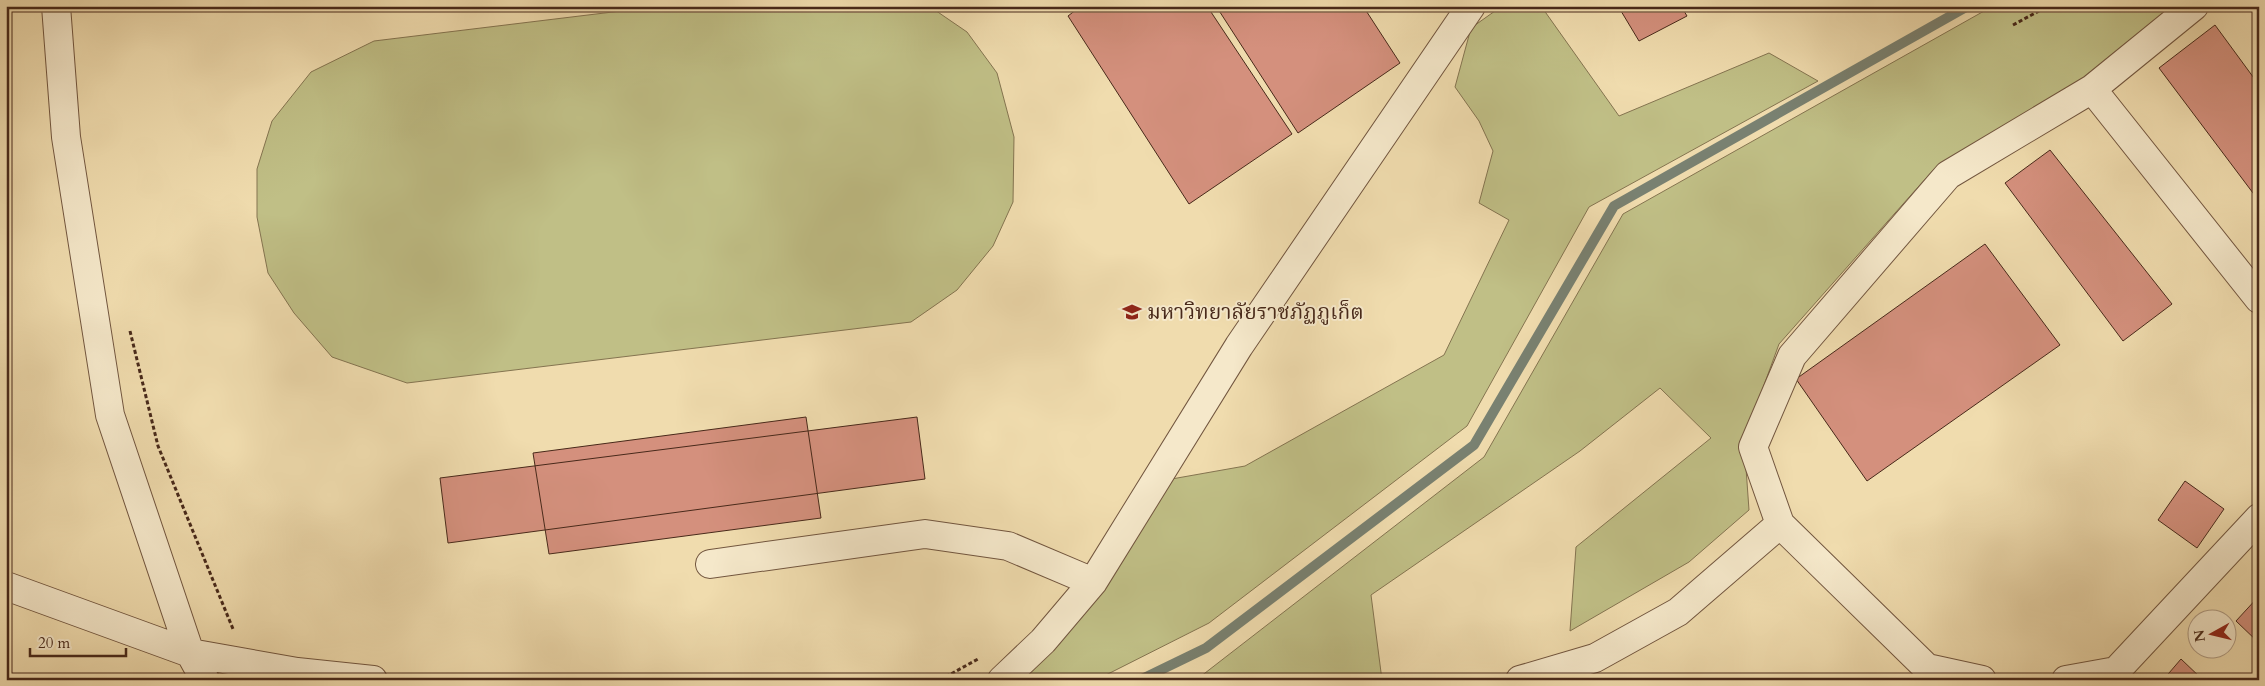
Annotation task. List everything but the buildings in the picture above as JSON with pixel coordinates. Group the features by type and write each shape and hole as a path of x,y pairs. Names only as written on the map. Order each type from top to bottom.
{"lane":[{"path":"56,6 66,137 110,415 190,653 205,680"},
{"path":"1002,680 1043,641 1092,582 1239,346 1471,6"},
{"path":"1982,680 1927,668 1780,524 1753,447 1792,356 1948,175 2092,89 2194,6"},
{"path":"2092,89 2259,299"},
{"path":"2066,680 2116,671 2259,518"},
{"path":"1520,680 1595,658 1678,612 1780,524"},
{"path":"710,564 924,534 1008,546 1092,582"},
{"path":"6,586 190,653 297,672 373,680"}],"path":[{"path":"2013,25 2048,6"},
{"path":"128,322 158,446 247,663"}],"shaded area":[{"path":"662,6 929,6 967,32 997,73 1014,137 1013,202 993,246 957,290 911,322 407,383 332,357 294,313 268,273 257,217 257,169 272,121 311,72 374,41"},
{"path":"1502,6 1541,6 1619,116 1769,53 1818,81 1589,207 1467,426 1209,623 1096,680 1017,680 1166,480 1245,466 1444,355 1509,220 1479,203 1493,151 1479,121 1455,87 1471,28"},
{"path":"1993,6 2179,6 2078,84 1934,169 1779,344 1744,440 1749,510 1689,562 1570,631 1576,547 1711,438 1660,388 1580,451 1371,595 1382,680 1196,680 1484,457 1623,214"}],"waterway":[{"path":"1140,680 1206,648 1474,445 1614,206 1968,6"}],"place":[{"name":"มหาวิทยาลัยราชภัฏภูเก็ต","path":"1132,312"}]}
